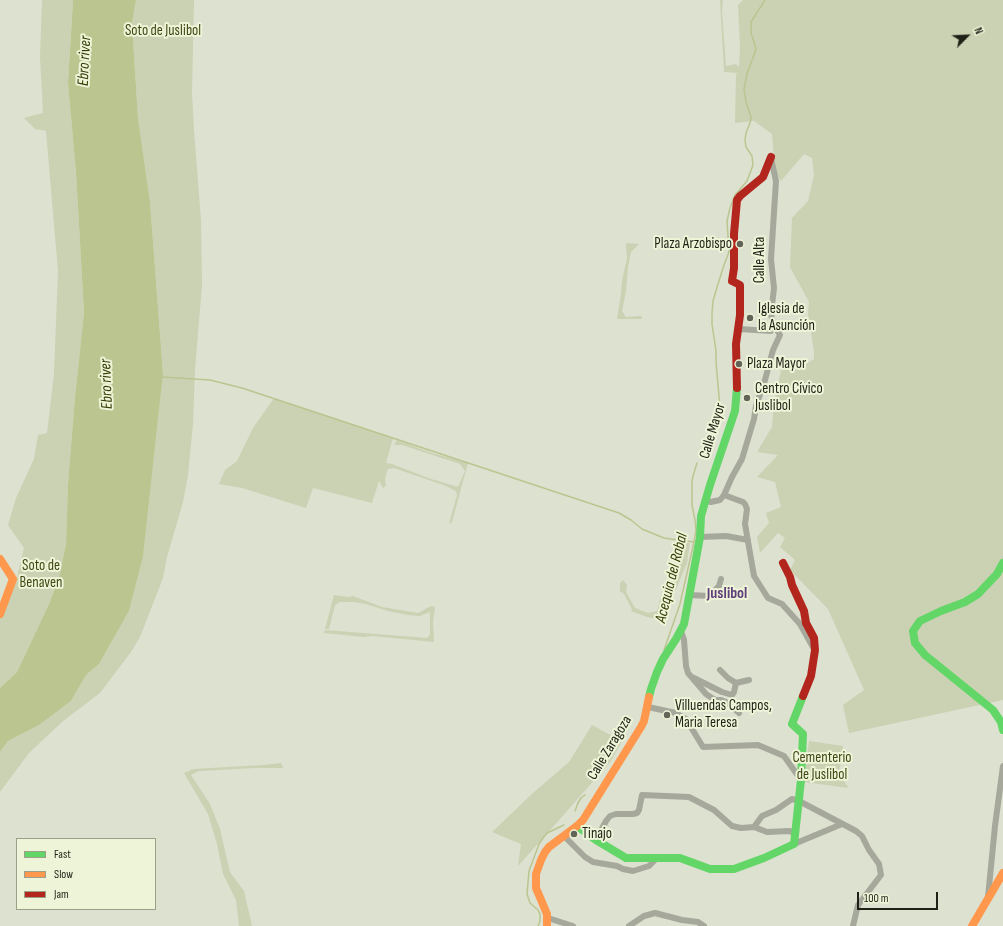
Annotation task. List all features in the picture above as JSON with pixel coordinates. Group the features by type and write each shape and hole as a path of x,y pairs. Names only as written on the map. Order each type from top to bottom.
{"street":[{"name":"Calle Mayor","path":"699,540 701,516 705,501 736,411 736,350 740,315 740,285 732,282 737,200 763,177 770,157"},
{"name":"Calle Alta","path":"724,495 742,459 773,350 780,335 773,324 772,314 774,288 772,259 776,181 770,157"},
{"path":"739,329 770,331 773,324"},
{"path":"705,501 715,502 720,500 724,495 745,504 747,509 745,524 754,576 768,598 782,604 800,624 815,650"},
{"path":"699,540 726,536 748,540"},
{"name":"Calle Zaragoza","path":"547,922 546,911 536,888 536,874 540,860 552,843 564,836 583,820 642,727 648,707 651,689 657,672 663,659 681,631 685,618 699,540"},
{"path":"0,559 12,579 0,614"},
{"path":"783,563 804,611 806,623 814,638 815,650 811,676 792,724 803,734 801,780 794,844"},
{"path":"1003,563 997,574 978,594 965,602 920,621 914,631 915,643 925,655 993,710 1001,722 1003,730"},
{"path":"690,595 710,596 719,586 721,580"},
{"path":"681,631 684,640 686,669 692,678 712,698 715,700 723,700 739,713"},
{"path":"720,670 736,683 749,680"},
{"path":"692,678 732,695 736,683"},
{"path":"648,707 676,713 686,719 703,747 758,745 784,756 801,780"},
{"path":"988,897 1003,766"},
{"path":"596,840 610,816 616,814 637,813 642,795 689,797 714,810 732,826 741,828 754,827 767,832 788,830 796,833"},
{"path":"754,827 762,816 776,810 792,799 799,801 856,830 862,836 869,850 880,864 881,875 858,905 853,926"},
{"path":"577,826 596,840 626,858 680,858 710,869 734,869 764,858 842,824"},
{"path":"564,836 585,857 593,862 617,866 622,869 633,871 649,866 656,858"},
{"path":"972,926 1003,872"},
{"path":"629,926 644,916 655,913 682,920 698,922 704,926"},
{"path":"547,922 573,926"}],"green space":[{"name":"Soto de Benaven","path":"42,0 73,0 68,83 76,172 84,313 68,484 66,544 59,578 49,604 17,672 0,688 0,617 16,581 24,548 8,525 16,498 34,459 38,435 47,433 54,374 58,271 46,131 35,129 24,118 43,113 40,57"},
{"name":"Soto de Juslibol","path":"136,0 194,0 192,93 201,221 202,285 195,370 193,424 188,475 183,502 167,557 163,578 140,637 131,652 100,693 63,721 29,753 0,792 0,752 8,741 39,725 71,701 86,675 99,664 129,611 143,557 163,374 150,202 138,118 132,23"},
{"path":"720,0 723,0 722,11 726,66 736,64 739,67 740,47 738,5 743,0 1003,0 1003,700 849,733 843,705 864,690 828,609 790,570 795,560 780,547 785,538 778,533 760,553 757,537 769,523 766,513 781,507 775,482 757,477 778,455 757,452 772,427 774,403 783,361 801,367 814,359 808,314 809,302 790,267 792,218 808,201 814,175 812,158 804,154 781,181 777,175 774,160 772,134 754,121 735,123 736,74 738,73 724,72"},
{"path":"626,243 639,244 631,252 622,311 626,317 641,316 642,319 617,319 622,281 627,258"},
{"path":"274,398 393,438 386,463 431,479 458,487 465,471 460,464 402,445 394,445 397,440 432,453 468,463 452,522 449,524 457,495 456,491 446,486 394,468 388,469 385,481 386,485 383,488 379,481 372,503 313,488 306,508 242,488 219,484 225,470 237,461 253,428"},
{"path":"681,542 690,543 687,563 662,620 647,617 631,611 632,609 624,594 620,591 620,583 623,580 627,585 626,592 635,608 648,613 657,611 660,599 672,580 681,559 677,561"},
{"path":"334,595 348,597 353,596 382,607 418,613 431,606 435,607 433,622 434,642 324,633 325,630 427,638 430,635 430,612 420,616 408,615 354,602 340,602 335,605 329,629 325,629"},
{"path":"592,725 614,737 623,739 611,761 518,866 521,844 492,832 533,793 569,762"},
{"name":"Cementerio de Juslibol","path":"809,741 843,746 839,775 849,788 803,782"},
{"path":"281,763 283,768 199,771 191,775 210,804 220,829 230,872 244,891 252,926 239,926 236,900 223,874 217,844 208,814 184,773 193,769"}],"water":[{"name":"Ebro river","path":"73,0 136,0 132,23 138,118 150,202 163,374 143,557 129,611 99,664 86,675 71,701 39,725 8,741 0,752 0,688 17,672 49,604 59,578 66,544 68,484 84,313 76,172 68,83"}],"waterway":[{"path":"719,417 720,408 716,351 712,324 713,301 729,252 727,221 730,208 735,195 747,181 753,165 752,156 746,147 745,140 751,117 746,102 744,89 747,74 756,49 751,33 751,22 765,0"},
{"path":"162,377 210,380 242,388 619,513 642,529 664,538 694,542"},
{"name":"Acequia del Rabal","path":"664,650 680,604 694,542 696,530 692,505 692,482 697,463"},
{"path":"575,811 581,798 585,795"},
{"path":"538,926 540,914 538,910 530,903 527,894 529,871 539,844 543,838 547,833 564,825"}],"traffic: fast":[{"path":"649,697 663,659 684,624 700,537 701,516 735,411 737,388"},
{"path":"1003,563 997,574 978,594 965,602 920,621 913,631 915,643 925,655 993,710 1001,722 1003,730"},
{"path":"577,826 596,840 626,858 680,858 710,869 734,869 764,858 794,844 801,780 803,734 792,724 803,696"}],"traffic: slow":[{"path":"0,559 13,579 0,614"},
{"path":"547,926 547,914 536,888 536,874 541,860 549,847 583,820 641,727 644,721 649,697"},
{"path":"972,926 1003,873"}],"traffic: jam":[{"path":"737,388 736,344 740,315 740,285 732,281 737,200 763,177 771,157"},
{"path":"783,563 804,611 806,623 814,638 815,650 811,676 803,696"}],"place":[{"name":"Plaza Arzobispo","path":"740,244"},
{"name":"Iglesia de la Asunción","path":"750,318"},
{"name":"Plaza Mayor","path":"739,364"},
{"name":"Centro Cívico Juslibol","path":"747,398"},
{"name":"Villuendas Campos, Maria Teresa","path":"667,715"},
{"name":"Tinajo","path":"574,834"}],"district":[{"name":"Juslibol","path":"727,594"}]}
